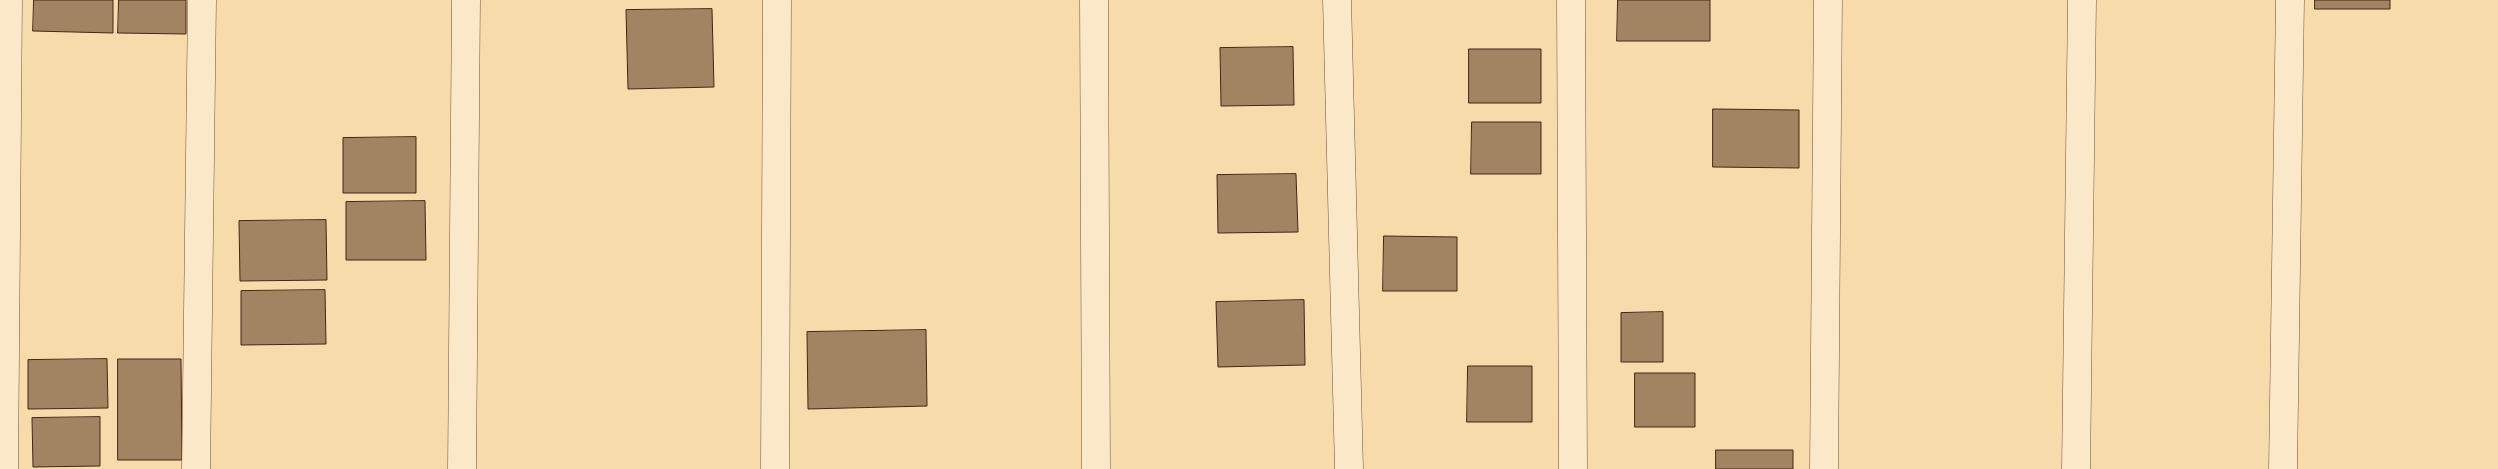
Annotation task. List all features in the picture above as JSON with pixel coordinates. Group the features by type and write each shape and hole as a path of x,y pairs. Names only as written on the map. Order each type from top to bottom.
{"street":[{"path":"4,469 8,0"},
{"path":"196,469 202,0"},
{"path":"462,469 466,0"},
{"path":"775,469 777,0"},
{"path":"1094,0 1096,469"},
{"path":"1337,0 1348,469"},
{"path":"1571,0 1573,469"},
{"path":"1824,469 1828,0"},
{"path":"2076,469 2082,0"},
{"path":"2283,469 2290,0"}],"building":[{"path":"34,0 113,0 113,33 33,31"},
{"path":"119,0 186,0 186,34 118,33"},
{"path":"1618,0 1710,0 1710,41 1617,41"},
{"path":"2315,0 2390,0 2390,9 2315,9"},
{"path":"712,9 714,87 628,89 626,10"},
{"path":"1293,47 1294,105 1221,106 1220,48"},
{"path":"1469,49 1541,49 1541,103 1469,103"},
{"path":"1713,109 1799,110 1799,168 1713,167"},
{"path":"1472,122 1541,122 1541,174 1471,174"},
{"path":"416,137 416,193 343,193 343,138"},
{"path":"1296,174 1298,232 1218,233 1217,175"},
{"path":"425,201 426,260 346,260 346,202"},
{"path":"326,220 327,280 240,281 239,221"},
{"path":"1384,236 1457,237 1457,291 1383,291"},
{"path":"325,290 326,344 241,345 241,291"},
{"path":"1304,300 1305,365 1218,367 1216,302"},
{"path":"1663,312 1663,362 1621,362 1621,313"},
{"path":"926,330 927,406 808,409 807,332"},
{"path":"107,359 108,408 28,409 28,360"},
{"path":"118,359 181,359 182,460 118,460"},
{"path":"1468,366 1532,366 1532,422 1467,422"},
{"path":"1635,373 1695,373 1695,427 1635,427"},
{"path":"100,417 100,466 33,467 32,418"},
{"path":"1716,450 1793,450 1793,469 1716,469"}]}
